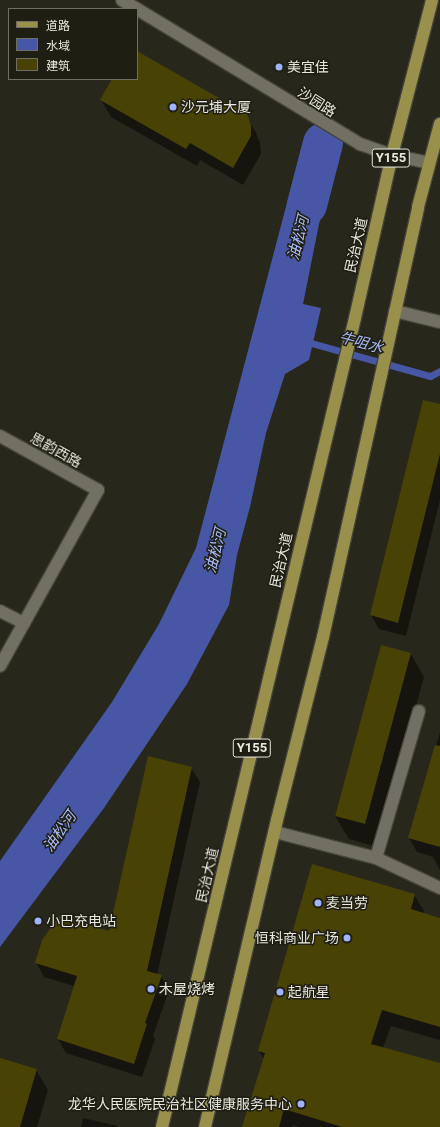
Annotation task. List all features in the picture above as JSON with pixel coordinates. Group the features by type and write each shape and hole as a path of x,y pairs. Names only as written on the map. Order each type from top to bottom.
{"main road":[{"name":"民治大道","path":"162,1127 355,318 392,155 432,0"},
{"name":"Y155","path":"205,1127 323,636 395,311 429,163 440,124"}],"street":[{"name":"沙园路","path":"122,0 135,8"},
{"name":"沙园路","path":"138,10 347,138 369,148 392,155 429,163"},
{"path":"395,311 440,322"},
{"name":"思韵西路","path":"0,436 98,490 24,624"},
{"path":"0,611 24,624 0,666"},
{"path":"376,858 419,711"},
{"path":"275,832 376,858 440,888"}],"water":[{"path":"303,142 339,161 319,224 303,304 321,308 309,360 285,374 266,433 250,507 237,555 229,605 187,684 104,808 0,947 0,861 112,702 159,624 196,548"}],"pier":[{"path":"321,308 323,308 323,361 321,361"}],"building":[{"name":"沙元埔大厦","path":"138,52 247,114 251,125 251,136 233,168 190,143 186,149 100,100 111,80 138,80"},
{"path":"423,400 440,404 440,454 398,623 370,615"},
{"path":"381,645 411,653 365,824 335,816"},
{"path":"435,745 440,746 440,847 408,838"},
{"path":"148,756 192,767 147,971 162,975 145,1023 147,1024 134,1064 57,1039 77,976 35,963 42,940 59,916 109,931"},
{"path":"312,864 415,894 411,909 440,918 440,1027 382,1010 371,1044 440,1063 440,1127 342,1127 284,1109 279,1127 242,1127 265,1053 258,1051"},
{"path":"0,1058 37,1069 20,1127 0,1127"}],"waterway":[{"name":"油松河","path":"307,205 323,143"},
{"name":"牛咀水","path":"304,341 430,376 440,371"}],"place":[{"name":"美宜佳","path":"279,67"},
{"name":"沙元埔大厦","path":"173,107"},
{"name":"麦当劳","path":"318,903"},
{"name":"小巴充电站","path":"38,921"},
{"name":"恒科商业广场","path":"347,938"},
{"name":"木屋烧烤","path":"151,989"},
{"name":"起航星","path":"280,992"},
{"name":"龙华人民医院民治社区健康服务中心","path":"301,1104"}]}
